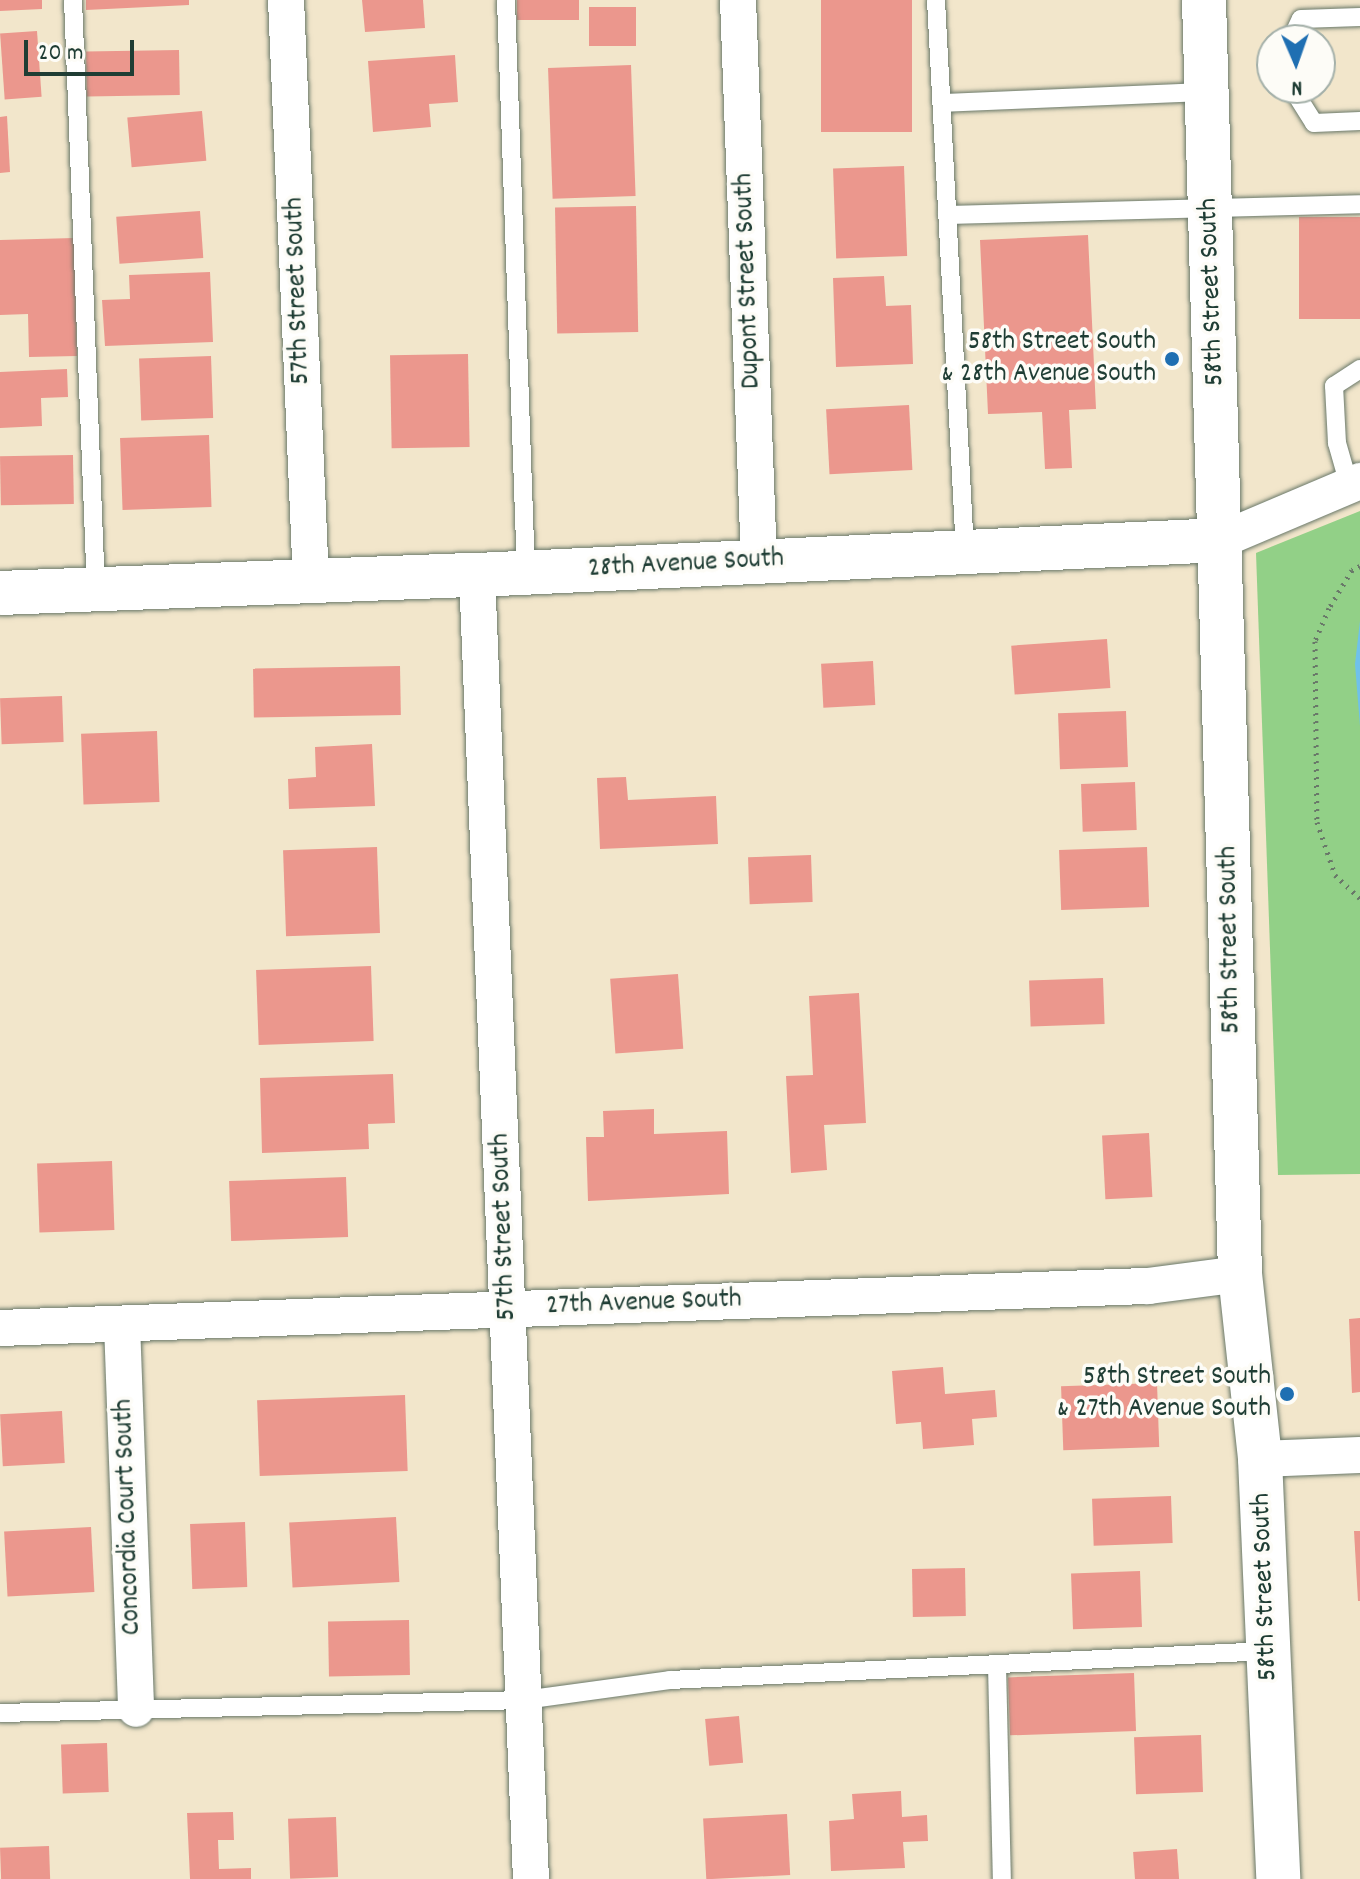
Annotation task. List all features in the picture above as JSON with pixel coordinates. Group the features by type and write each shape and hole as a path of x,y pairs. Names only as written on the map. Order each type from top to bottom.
{"street":[{"name":"57th Street South","path":"286,0 311,582"},
{"name":"Dupont Street South","path":"738,0 759,561"},
{"name":"58th Street South","path":"1204,0 1240,1274 1260,1459 1278,1879"},
{"name":"28th Avenue South","path":"0,593 526,573 1221,540 1355,483"},
{"name":"57th Street South","path":"477,575 531,1879"},
{"name":"27th Avenue South","path":"0,1328 1148,1286 1240,1274"},
{"name":"Concordia Court South","path":"122,1324 136,1709"},
{"path":"1260,1459 1360,1455"}],"lane":[{"path":"73,0 96,590"},
{"path":"506,0 526,573"},
{"path":"936,0 965,552"},
{"path":"1299,24 1301,19 1360,17"},
{"path":"942,103 1207,92"},
{"path":"1302,104 1314,123 1360,121"},
{"path":"947,215 1360,204"},
{"path":"1355,483 1337,443 1334,386 1360,369"},
{"path":"0,1713 524,1700 670,1680 1268,1651"},
{"path":"997,1665 1002,1879"}],"path":[{"path":"1360,566 1352,570 1329,608 1315,641 1317,822 1335,875 1360,898"}],"green space":[{"path":"1360,511 1360,1174 1278,1175 1256,553"}],"water":[{"path":"1360,621 1360,726 1355,664"}],"building":[{"path":"0,0 42,0 42,9 0,11"},
{"path":"86,0 189,0 189,5 86,10"},
{"path":"362,0 423,0 425,28 365,32"},
{"path":"517,0 579,0 579,20 517,20"},
{"path":"821,0 912,0 912,132 821,132"},
{"path":"589,7 636,7 636,46 589,46"},
{"path":"37,31 42,97 5,99 0,34"},
{"path":"179,50 180,95 87,97 86,52"},
{"path":"455,55 458,102 429,104 431,127 373,132 368,61"},
{"path":"631,65 636,196 553,199 548,68"},
{"path":"202,111 206,161 132,167 127,118"},
{"path":"7,116 10,172 0,173 0,117"},
{"path":"904,166 907,256 836,258 833,168"},
{"path":"636,206 638,332 557,333 555,207"},
{"path":"200,211 203,258 119,264 116,217"},
{"path":"1299,217 1360,217 1360,319 1299,319"},
{"path":"1088,235 1096,409 1069,410 1072,468 1045,469 1042,412 988,414 980,240"},
{"path":"74,238 77,356 29,357 28,314 0,315 0,240"},
{"path":"210,272 213,342 105,346 102,300 130,299 129,275"},
{"path":"884,276 886,306 911,305 913,364 836,367 833,278"},
{"path":"468,354 470,447 392,448 390,355"},
{"path":"211,356 213,418 141,420 139,359"},
{"path":"67,369 68,397 41,398 42,426 0,428 0,372"},
{"path":"909,405 912,470 830,474 826,409"},
{"path":"209,435 212,507 123,510 120,438"},
{"path":"73,455 74,504 1,505 0,456"},
{"path":"1107,639 1110,688 1015,695 1011,646"},
{"path":"873,661 875,705 823,708 821,664"},
{"path":"400,666 401,715 254,718 253,669"},
{"path":"62,696 64,742 2,744 0,698"},
{"path":"1126,711 1128,767 1060,769 1058,713"},
{"path":"157,731 159,802 84,805 81,734"},
{"path":"372,744 375,806 289,809 288,779 316,777 315,747"},
{"path":"626,777 628,800 716,796 718,844 600,849 597,778"},
{"path":"1135,782 1137,830 1083,832 1081,784"},
{"path":"377,847 380,933 286,936 283,850"},
{"path":"1147,847 1149,907 1061,910 1059,850"},
{"path":"811,855 813,902 750,904 748,857"},
{"path":"371,966 374,1041 259,1045 256,970"},
{"path":"678,974 683,1049 615,1054 610,979"},
{"path":"1103,978 1105,1024 1031,1027 1029,981"},
{"path":"859,993 866,1123 824,1125 827,1170 791,1173 786,1076 813,1075 809,996"},
{"path":"393,1074 395,1123 368,1124 369,1149 262,1153 260,1078"},
{"path":"654,1109 654,1134 727,1131 729,1194 588,1201 586,1137 604,1137 603,1111"},
{"path":"1149,1133 1152,1197 1105,1199 1102,1135"},
{"path":"112,1161 114,1230 39,1233 37,1164"},
{"path":"346,1177 348,1237 231,1241 229,1181"},
{"path":"1360,1318 1360,1392 1352,1393 1349,1319"},
{"path":"943,1367 945,1394 995,1390 997,1417 972,1419 974,1445 923,1449 921,1422 896,1424 892,1371"},
{"path":"1157,1383 1159,1447 1063,1450 1061,1386"},
{"path":"405,1395 408,1471 260,1476 257,1400"},
{"path":"62,1411 65,1463 3,1466 0,1414"},
{"path":"1171,1496 1173,1543 1094,1546 1092,1499"},
{"path":"396,1517 399,1582 293,1588 289,1523"},
{"path":"245,1522 247,1587 192,1589 190,1524"},
{"path":"91,1527 94,1592 8,1596 4,1532"},
{"path":"1354,1531 1360,1531 1360,1601 1358,1601"},
{"path":"965,1568 966,1616 913,1617 912,1569"},
{"path":"1140,1571 1142,1627 1073,1629 1071,1573"},
{"path":"409,1620 410,1675 329,1676 328,1621"},
{"path":"1134,1673 1136,1731 1010,1735 1008,1677"},
{"path":"739,1716 743,1763 709,1766 705,1719"},
{"path":"1201,1735 1203,1792 1136,1794 1134,1737"},
{"path":"107,1743 109,1792 63,1794 61,1745"},
{"path":"901,1791 902,1817 927,1815 928,1841 903,1842 905,1868 831,1871 829,1821 854,1819 852,1794"},
{"path":"233,1812 234,1840 218,1840 219,1869 251,1868 251,1879 190,1879 187,1813"},
{"path":"787,1814 790,1875 706,1879 703,1818"},
{"path":"336,1817 338,1877 290,1879 288,1819"},
{"path":"49,1846 50,1879 1,1879 0,1848"},
{"path":"1177,1849 1179,1879 1135,1879 1133,1852"}],"place":[{"name":"58th Street South & 28th Avenue South","path":"1172,359"},
{"name":"58th Street South & 27th Avenue South","path":"1287,1394"}]}
